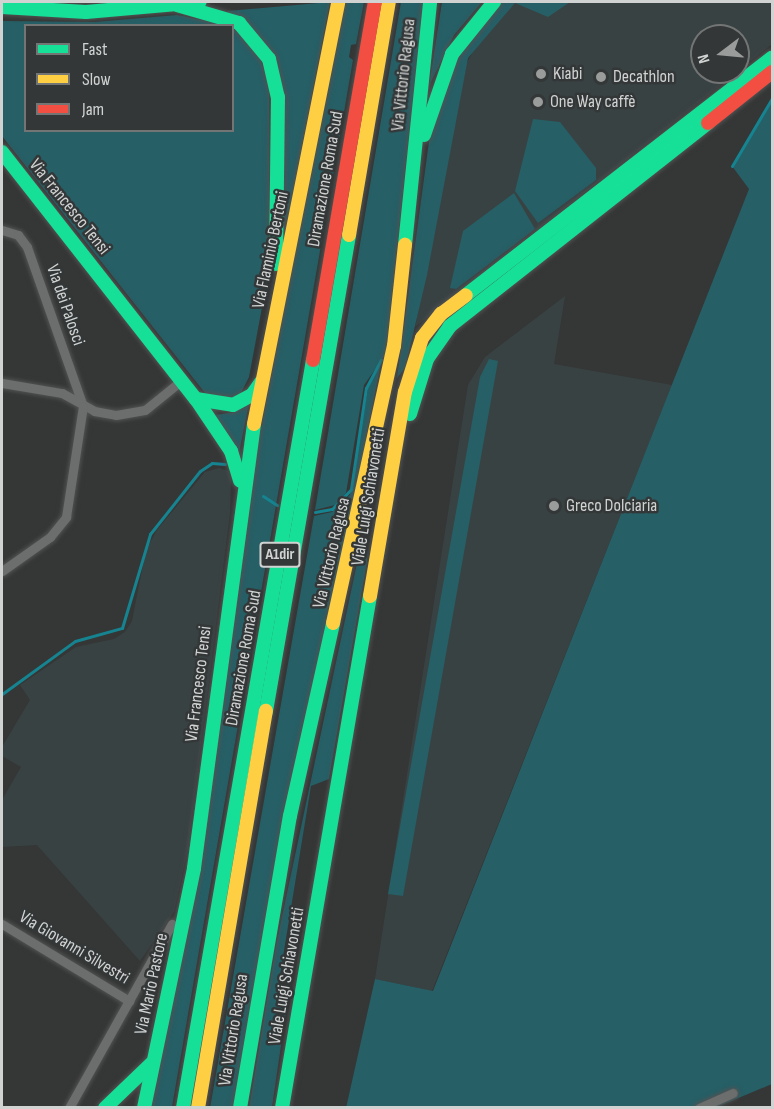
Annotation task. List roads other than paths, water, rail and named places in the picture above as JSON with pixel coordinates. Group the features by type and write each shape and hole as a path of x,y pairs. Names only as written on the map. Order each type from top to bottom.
{"main road":[{"path":"21,2 46,9"},
{"path":"2,7 86,12 200,2"},
{"name":"Via Flaminio Bertoni","path":"240,506 338,2"},
{"name":"Diramazione Roma Sud","path":"183,1107 375,2"},
{"name":"Diramazione Roma Sud","path":"198,1107 389,2"},
{"name":"Via Vittorio Ragusa","path":"240,1107 290,816 383,412 398,323 430,2"},
{"path":"411,186 446,65 464,34 494,2"},
{"path":"177,5 220,14 244,26 261,43 274,74 278,247 269,348"},
{"name":"Viale Luigi Schiavonetti","path":"282,1107 405,392 423,338 441,314 772,58"},
{"name":"Viale Luigi Schiavonetti","path":"290,1107 413,400 432,349 454,322 772,72"},
{"name":"Via Francesco Tensi","path":"2,152 182,380 234,457 240,506 194,867"},
{"path":"196,399 221,406 238,403 255,391 264,374"},
{"name":"Via Mario Pastore","path":"144,1107 194,867"},
{"path":"106,1107 155,1059"},
{"path":"106,1107 116,1107"}],"street":[{"name":"Via dei Palosci","path":"2,230 18,235 27,247 83,406"},
{"path":"432,349 441,314"},
{"path":"2,383 65,394 83,406 103,414 135,414 182,380"},
{"path":"2,571 50,537 66,517 83,406"},
{"name":"Via Giovanni Silvestri","path":"2,924 129,1001"},
{"path":"69,1107 172,924"},
{"path":"699,1107 733,1093"}],"waterway":[{"path":"732,166 772,98"},
{"path":"315,512 332,509 351,489 366,388 381,360"},
{"path":"2,694 75,641 122,628 150,534 200,471 212,463 225,464"},
{"path":"263,496 277,505"}],"place":[{"name":"Kiabi","path":"541,74"},
{"name":"Decathlon","path":"601,77"},
{"name":"One Way caffè","path":"538,102"},
{"name":"Greco Dolciaria","path":"554,506"}]}
